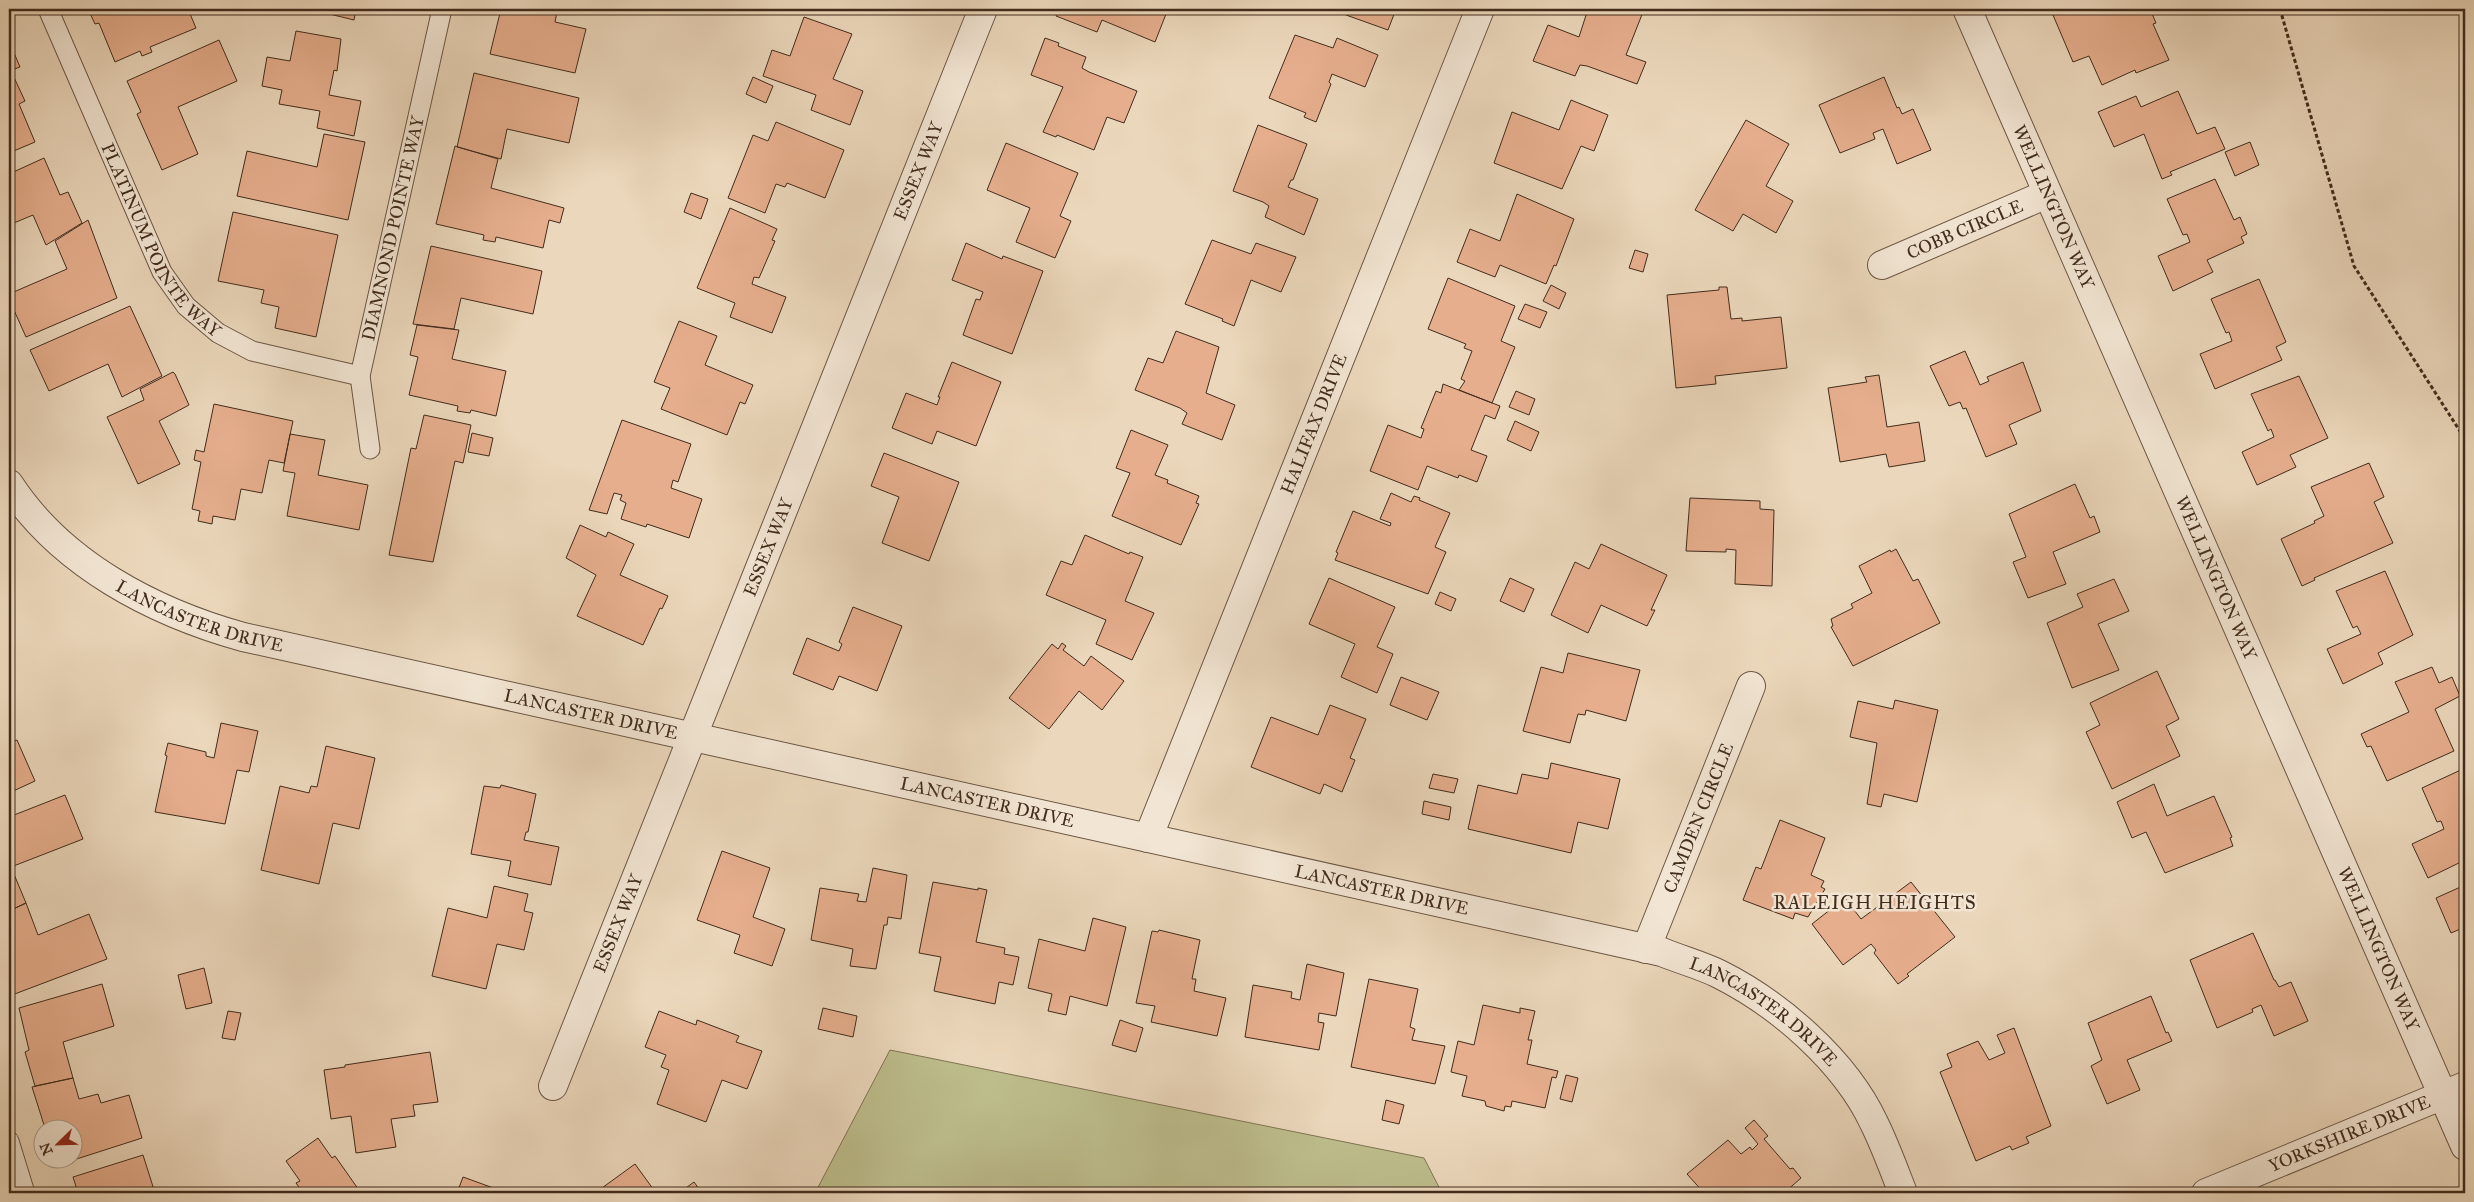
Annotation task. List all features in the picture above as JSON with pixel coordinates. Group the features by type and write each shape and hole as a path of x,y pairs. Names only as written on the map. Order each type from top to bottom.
{"street":[{"name":"ESSEX WAY","path":"553,1086 983,9"},
{"name":"HALIFAX DRIVE","path":"1148,838 1480,9"},
{"name":"WELLINGTON WAY","path":"1967,9 2047,194 2454,1091 2465,1146"},
{"name":"COBB CIRCLE","path":"1882,266 2047,194"},
{"name":"LANCASTER DRIVE","path":"9,484 50,532 95,570 144,600 204,626 243,637 1646,949 1718,974 1769,1003 1807,1035 1843,1074 1874,1121 1904,1193"},
{"name":"CAMDEN CIRCLE","path":"1646,949 1751,686"},
{"name":"YORKSHIRE DRIVE","path":"2206,1193 2454,1091"}],"lane":[{"name":"PLATINUM POINTE WAY","path":"48,9 162,272 186,306 218,333 252,351 360,376"},
{"name":"DIAMNOND POINTE WAY","path":"370,449 360,376 442,9"},
{"path":"10,1148 25,1193"}],"path":[{"path":"2280,9 2354,266 2465,439"}],"green space":[{"path":"890,1050 1424,1158 1442,1193 815,1193"}],"building":[{"path":"88,9 188,9 196,28 150,47 152,52 142,56 140,51 115,62 99,23 95,24"},
{"path":"309,9 356,9 354,20"},
{"path":"492,9 555,9 557,12 555,22 586,29 575,73 490,54 500,13 492,11"},
{"path":"1059,9 1168,9 1155,42 1102,20 1097,32 1056,16"},
{"path":"1349,9 1396,9 1388,30 1346,15"},
{"path":"1588,9 1633,9 1643,12 1626,55 1646,62 1637,84 1587,66 1580,65 1575,76 1533,61 1548,25 1579,37"},
{"path":"2068,9 2150,9 2156,23 2153,24 2169,60 2136,73 2135,70 2102,85 2089,56 2073,62 2053,15"},
{"path":"804,17 852,34 833,79 863,91 850,125 811,110 816,95 763,76 772,50 790,56"},
{"path":"296,31 341,39 337,71 334,70 329,95 361,101 354,136 317,128 320,111 279,104 282,90 262,86 267,57 290,61"},
{"path":"1295,35 1333,48 1337,38 1378,55 1365,87 1332,74 1329,82 1331,84 1316,122 1304,117 1306,113 1269,98"},
{"path":"1045,38 1059,43 1058,46 1086,57 1082,68 1137,91 1124,123 1107,117 1094,150 1057,135 1056,137 1043,132 1063,87 1031,75"},
{"path":"219,40 237,81 178,107 198,154 162,170 137,114 141,112 127,81"},
{"path":"9,41 20,67 9,71"},
{"path":"9,71 11,71 25,101 19,104 35,142 9,153"},
{"path":"474,73 579,98 569,143 507,129 501,159 457,147"},
{"path":"753,77 773,86 766,103 746,94"},
{"path":"1884,77 1897,108 1899,107 1902,114 1913,109 1931,150 1897,164 1883,129 1873,133 1875,139 1840,153 1819,105"},
{"path":"2178,91 2197,134 2215,127 2225,149 2170,172 2172,175 2162,179 2144,134 2114,147 2098,112 2136,96 2141,107"},
{"path":"1571,100 1608,115 1594,151 1581,146 1562,189 1494,163 1512,112 1559,130"},
{"path":"1746,120 1789,144 1766,186 1793,201 1776,233 1743,214 1733,231 1695,210"},
{"path":"776,122 844,150 825,198 787,183 785,187 776,184 765,213 728,198 753,135 768,141"},
{"path":"1258,125 1307,144 1293,180 1291,180 1288,187 1318,199 1304,235 1265,217 1269,206 1263,202 1233,191"},
{"path":"324,134 365,142 348,220 237,196 247,151 317,167"},
{"path":"2250,142 2259,165 2235,176 2225,152"},
{"path":"1006,143 1078,173 1060,216 1071,221 1055,258 1016,242 1030,208 987,190"},
{"path":"455,146 498,159 491,188 564,208 560,223 549,220 543,248 496,237 495,242 483,240 484,235 436,224"},
{"path":"44,158 60,195 68,192 82,223 46,245 33,215 9,225 9,174"},
{"path":"2215,179 2234,220 2240,217 2247,234 2241,237 2244,243 2207,260 2213,272 2173,291 2158,256 2190,242 2187,234 2183,235 2167,199"},
{"path":"691,193 708,199 701,219 684,212"},
{"path":"1517,194 1574,219 1556,266 1554,265 1546,284 1500,265 1495,277 1457,262 1470,229 1500,241"},
{"path":"730,208 777,229 772,240 775,241 759,278 754,277 752,284 786,297 772,333 730,317 735,303 697,288"},
{"path":"233,212 338,235 316,337 275,328 279,307 261,303 264,290 218,281"},
{"path":"88,220 117,298 26,337 9,299 9,294 67,269 55,241"},
{"path":"1212,240 1251,254 1256,243 1296,257 1281,292 1251,280 1234,326 1222,321 1223,319 1185,304"},
{"path":"966,243 1002,259 1003,256 1043,271 1012,354 963,335 976,299 980,300 983,292 952,280"},
{"path":"431,246 542,271 533,314 461,298 454,329 413,324"},
{"path":"1635,250 1648,254 1643,272 1629,268"},
{"path":"1448,278 1515,306 1501,341 1515,347 1492,403 1459,390 1465,381 1461,379 1472,351 1464,348 1466,344 1428,329"},
{"path":"2259,279 2286,342 2276,347 2282,360 2215,389 2200,354 2232,341 2229,332 2226,333 2211,299"},
{"path":"1551,285 1566,293 1559,309 1543,301"},
{"path":"1719,287 1727,287 1731,319 1742,318 1742,321 1781,317 1787,368 1715,376 1716,384 1676,388 1667,295 1719,290"},
{"path":"1525,304 1547,312 1540,328 1518,319"},
{"path":"130,306 162,376 122,397 108,364 49,391 30,350"},
{"path":"679,321 717,336 705,365 753,385 745,404 740,402 727,435 661,409 670,388 654,382"},
{"path":"417,325 459,330 452,359 506,371 496,416 471,410 470,413 457,411 458,406 409,395 418,357 410,355"},
{"path":"1176,331 1219,347 1206,393 1235,405 1222,440 1182,424 1187,413 1180,408 1135,390 1148,358 1163,363"},
{"path":"1965,351 1980,385 1989,381 1987,377 2023,362 2041,411 2009,425 2017,444 1986,457 1966,408 1963,409 1960,402 1949,406 1930,366"},
{"path":"952,362 1001,382 976,446 937,431 932,444 892,428 906,393 937,405 940,397 938,397"},
{"path":"173,372 189,405 159,421 180,464 138,484 107,417 144,400 140,389"},
{"path":"1879,375 1887,427 1919,422 1925,461 1889,467 1886,454 1840,462 1828,388 1867,382 1865,377"},
{"path":"2299,376 2328,438 2290,455 2296,467 2257,485 2242,452 2274,437 2271,429 2268,431 2251,394"},
{"path":"1443,384 1500,406 1495,419 1485,415 1471,450 1487,456 1477,482 1459,475 1458,478 1427,466 1418,490 1370,471 1388,425 1421,438 1424,429 1421,428 1436,391 1441,393"},
{"path":"1516,391 1535,399 1529,415 1509,407"},
{"path":"214,404 293,421 284,463 269,460 262,493 241,489 235,520 213,516 212,524 198,521 200,511 192,509 201,462 194,460 196,450 204,452"},
{"path":"424,415 471,425 463,463 455,461 433,562 389,555 411,448 416,449"},
{"path":"622,420 691,444 678,482 673,480 671,488 702,499 689,538 647,524 646,527 621,519 626,503 620,500 622,495 614,493 607,514 589,510"},
{"path":"1515,421 1539,432 1531,451 1507,440"},
{"path":"1131,430 1168,445 1155,475 1168,480 1167,483 1199,496 1196,503 1199,504 1181,545 1112,516 1130,473 1116,468"},
{"path":"472,433 493,438 489,456 468,452"},
{"path":"290,434 325,440 318,475 368,485 359,530 287,516 295,473 283,471"},
{"path":"884,453 959,482 929,561 882,543 899,497 871,486"},
{"path":"2369,463 2384,497 2374,502 2393,543 2314,578 2315,580 2302,586 2281,539 2315,523 2314,521 2324,516 2311,487"},
{"path":"2075,484 2090,518 2094,516 2100,532 2053,552 2066,584 2028,598 2013,562 2026,557 2009,514"},
{"path":"1391,493 1411,502 1414,496 1420,498 1419,500 1450,513 1435,547 1446,552 1428,594 1335,560 1338,553 1336,552 1353,511 1390,526 1391,523 1380,519"},
{"path":"1690,498 1760,501 1760,509 1774,510 1772,586 1735,584 1736,550 1726,549 1726,552 1686,551"},
{"path":"580,525 606,537 608,532 634,544 620,575 668,596 662,609 660,608 643,645 577,616 596,575 566,558"},
{"path":"1085,535 1129,554 1130,552 1143,557 1125,601 1154,613 1132,660 1096,644 1106,620 1046,595 1061,561 1072,565"},
{"path":"1601,544 1667,575 1651,610 1655,610 1647,626 1601,605 1588,633 1551,615 1575,562 1589,569"},
{"path":"1896,549 1913,581 1918,579 1940,623 1853,666 1831,627 1833,626 1831,619 1853,608 1851,604 1872,593 1859,566 1890,550 1891,552"},
{"path":"2385,571 2413,635 2378,653 2383,664 2343,684 2327,649 2361,634 2357,626 2353,628 2336,591"},
{"path":"1329,578 1395,607 1377,647 1393,654 1377,693 1341,677 1355,644 1309,624"},
{"path":"1510,578 1534,589 1524,612 1500,601"},
{"path":"2114,579 2129,611 2098,624 2119,670 2072,688 2047,623 2083,607 2077,594"},
{"path":"1440,592 1456,599 1451,611 1435,604"},
{"path":"853,607 902,626 877,691 839,676 833,690 793,674 807,638 839,651 842,644 839,642"},
{"path":"1062,643 1066,646 1063,650 1084,666 1091,656 1124,681 1102,710 1079,691 1049,729 1009,698 1052,644 1058,649"},
{"path":"1568,653 1640,670 1626,721 1586,710 1585,715 1578,714 1570,743 1523,731 1541,667 1563,673"},
{"path":"2432,667 2439,683 2452,677 2460,696 2435,709 2454,751 2387,781 2371,746 2367,747 2361,734 2409,712 2395,682"},
{"path":"2157,671 2179,719 2166,726 2180,756 2112,789 2086,732 2100,725 2090,703"},
{"path":"1401,677 1439,692 1427,720 1390,705"},
{"path":"1895,700 1938,710 1917,802 1884,794 1881,807 1867,804 1877,743 1850,737 1858,701 1893,709"},
{"path":"1330,705 1366,719 1350,758 1355,760 1342,792 1324,784 1320,794 1251,767 1271,717 1318,735"},
{"path":"221,723 258,731 249,772 237,770 225,824 155,812 168,743 206,752 206,756 214,758"},
{"path":"17,740 35,781 9,793 9,743"},
{"path":"326,746 375,758 359,829 333,823 319,884 261,870 280,786 309,793 311,786 317,787"},
{"path":"1551,763 1620,779 1608,829 1578,822 1571,853 1468,829 1478,785 1517,794 1522,774 1548,779"},
{"path":"2465,768 2465,846 2462,848 2465,860 2428,878 2412,844 2444,829 2441,821 2437,822 2422,788"},
{"path":"1433,774 1458,779 1454,793 1429,788"},
{"path":"2154,784 2167,816 2214,796 2232,837 2230,838 2233,846 2165,873 2146,832 2132,838 2117,802"},
{"path":"501,785 536,794 528,832 526,832 524,840 559,847 551,885 508,876 511,861 471,854 484,786 500,788"},
{"path":"65,795 83,839 11,867 26,903 9,911 9,817"},
{"path":"1424,801 1451,807 1449,820 1422,814"},
{"path":"1780,820 1825,838 1811,875 1824,881 1821,887 1825,889 1808,917 1795,913 1793,919 1743,900 1756,867 1761,869"},
{"path":"722,851 770,868 753,917 785,929 772,966 734,953 740,935 697,920"},
{"path":"873,868 907,875 901,919 888,917 887,925 884,925 876,969 850,966 853,949 811,940 820,888 859,894 857,901 866,902"},
{"path":"933,882 987,890 976,942 1005,948 1004,954 1019,957 1013,985 999,982 995,1004 934,991 941,957 919,953"},
{"path":"1911,882 1955,937 1907,974 1909,976 1898,984 1874,953 1876,950 1871,944 1843,965 1812,924 1845,898 1861,919"},
{"path":"2465,885 2465,927 2451,933 2436,898"},
{"path":"494,886 528,894 524,911 533,913 524,950 497,944 486,989 432,976 448,908 487,918"},
{"path":"26,903 38,935 89,914 107,959 12,995 9,985 9,911"},
{"path":"1093,918 1126,927 1107,1006 1070,996 1066,1015 1048,1011 1052,994 1028,988 1039,939 1085,951"},
{"path":"1159,930 1200,940 1192,979 1196,979 1194,991 1226,998 1217,1036 1151,1022 1155,1006 1136,1003 1152,931 1158,932"},
{"path":"2253,933 2274,980 2279,987 2291,982 2308,1021 2274,1036 2261,1005 2252,1009 2253,1012 2217,1028 2190,960"},
{"path":"1307,964 1344,973 1336,1016 1319,1013 1318,1022 1324,1023 1319,1050 1245,1037 1253,985 1292,992 1291,998 1300,1000"},
{"path":"204,968 212,1003 186,1009 178,975"},
{"path":"1369,979 1418,989 1410,1027 1415,1029 1412,1040 1445,1046 1435,1084 1351,1067"},
{"path":"102,984 114,1026 63,1042 73,1078 35,1086 25,1052 29,1050 19,1008"},
{"path":"2151,996 2166,1033 2168,1032 2172,1041 2127,1060 2140,1090 2107,1104 2091,1066 2102,1060 2088,1023"},
{"path":"1483,1005 1520,1013 1520,1008 1535,1011 1528,1040 1532,1040 1527,1064 1558,1071 1556,1078 1552,1077 1545,1108 1512,1101 1511,1107 1505,1106 1504,1111 1486,1106 1485,1101 1462,1096 1467,1076 1451,1072 1458,1041 1474,1045"},
{"path":"823,1008 857,1016 853,1037 818,1029"},
{"path":"228,1011 241,1013 235,1040 222,1038"},
{"path":"659,1011 696,1025 697,1020 739,1036 736,1042 762,1051 747,1089 722,1080 706,1122 657,1104 669,1070 661,1067 666,1055 645,1047"},
{"path":"1120,1020 1143,1028 1136,1052 1112,1045"},
{"path":"2014,1028 2051,1126 2026,1137 2029,1143 2012,1150 2010,1146 1976,1161 1940,1072 1952,1067 1947,1054 1978,1041 1989,1060 2005,1053 1997,1035"},
{"path":"430,1052 438,1102 413,1105 415,1116 391,1119 396,1147 356,1153 351,1116 331,1119 324,1070"},
{"path":"1566,1075 1578,1078 1572,1102 1560,1099"},
{"path":"73,1078 79,1099 98,1094 101,1103 129,1095 142,1138 82,1157 82,1120 42,1120 32,1087"},
{"path":"1386,1100 1404,1105 1399,1124 1382,1120"},
{"path":"1754,1120 1768,1136 1764,1139 1790,1169 1793,1168 1801,1178 1784,1193 1704,1193 1687,1174 1728,1140 1741,1154 1750,1147 1752,1150 1758,1144 1745,1128"},
{"path":"318,1138 332,1158 335,1156 361,1193 303,1193 296,1183 300,1181 286,1161"},
{"path":"143,1155 155,1193 78,1193 73,1177"},
{"path":"635,1164 656,1193 595,1193"},
{"path":"463,1177 499,1190 498,1193 457,1193"},
{"path":"694,1182 702,1193 679,1193"}],"district":[{"name":"RALEIGH HEIGHTS","path":"1875,902"}]}
